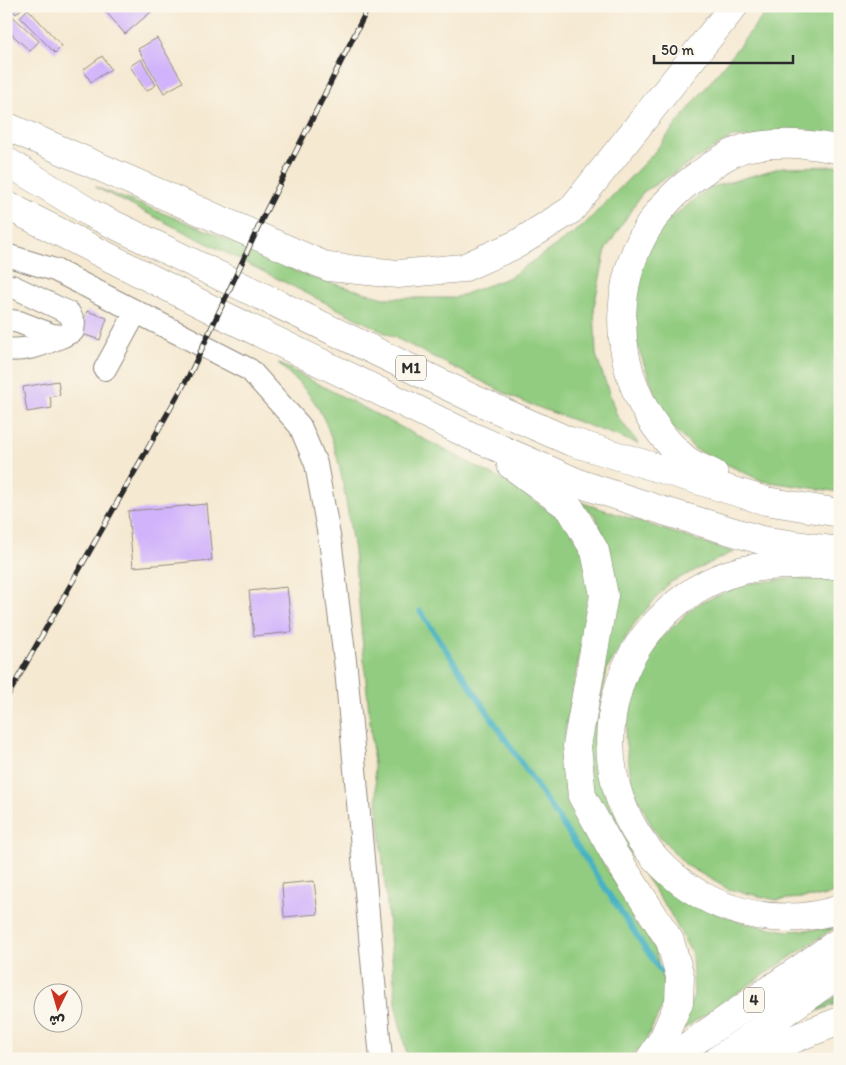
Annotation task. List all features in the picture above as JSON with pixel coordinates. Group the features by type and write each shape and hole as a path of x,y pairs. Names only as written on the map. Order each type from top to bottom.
{"main road":[{"path":"6,126 328,267 398,274 463,268 518,244 570,210 734,6"},
{"path":"766,501 685,459 659,431 642,405 627,368 623,334 623,296 630,265 646,231 664,203 689,181 716,162 748,147 789,144 828,147 840,150"},
{"name":"M1","path":"6,161 92,214 476,400 569,441 766,501 840,513"},
{"name":"M1","path":"6,205 221,314 469,435 581,484 761,540 840,551"},
{"path":"469,435 570,508 595,551 604,595 577,746 579,771 582,796 615,855 670,941 680,976 679,1002 664,1040 650,1059"},
{"path":"840,565 766,566 739,571 713,580 667,610 648,630 633,653 621,678 614,704 610,731 610,758 624,811 637,835 653,857 673,876 695,892 720,904 746,912 773,917 801,917 840,909"},
{"name":"4","path":"669,1059 840,941"},
{"name":"4","path":"719,1059 840,973"},
{"path":"750,1059 840,1021"}],"street":[{"path":"6,255 55,270 250,370 300,426 316,464 331,547 346,670 381,1059"},
{"path":"6,286 12,286 69,314 74,323 73,332 36,348 6,350"},
{"path":"105,369 136,312"},
{"path":"6,320 19,322 52,335 63,336"},
{"path":"376,1008 396,1059"}],"green space":[{"path":"771,6 840,6 840,141 820,137 732,137 643,192 606,249 594,306 596,355 617,416 639,444 521,401 95,187 211,232 304,275 384,298 454,298 510,277 582,227 652,155"},
{"path":"783,167 840,167 840,492 762,481 695,449 666,422 637,345 634,283 652,233 709,188"},
{"path":"278,363 510,484 565,522 588,557 590,600 565,731 566,801 655,949 667,997 643,1046 627,1059 408,1059 397,1012 354,551 342,476 332,439 317,406 309,394"},
{"path":"577,501 733,552 669,583 634,624 607,669 595,733 604,791 641,862 686,902 744,923 788,931 834,928 679,1032 694,995 692,954 670,913 589,790 587,744 609,553 596,516"},
{"path":"794,578 840,581 840,890 826,896 776,900 728,889 686,865 653,829 632,785 625,737 634,686 658,641 696,605 743,584"},
{"path":"840,993 840,1003 810,1014"}],"building":[{"path":"9,6 21,6 22,8 16,14"},
{"path":"101,6 158,6 125,34"},
{"path":"28,9 62,46 55,53 20,17"},
{"path":"6,10 39,41 30,51 6,29"},
{"path":"157,38 183,82 164,93 138,49"},
{"path":"102,56 111,69 91,82 83,70"},
{"path":"141,59 156,85 146,91 130,66"},
{"path":"87,311 107,318 100,340 79,333"},
{"path":"58,381 60,395 50,397 52,408 27,412 23,387"},
{"path":"207,504 212,560 133,567 128,511"},
{"path":"287,587 292,632 254,636 249,591"},
{"path":"314,881 318,914 284,917 282,884"}],"waterway":[{"path":"420,611 661,972"}],"railway":[{"path":"6,699 191,372 265,213 369,6"}]}
